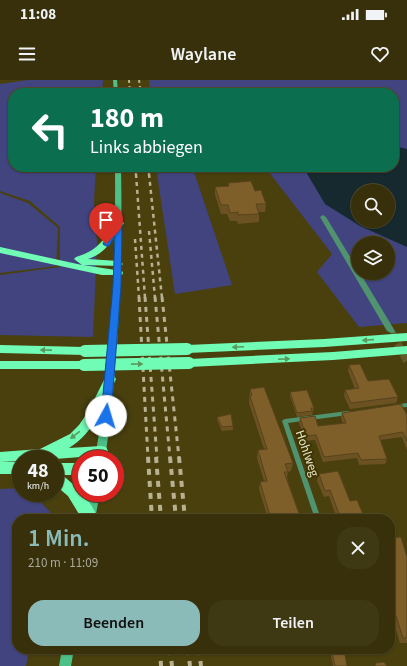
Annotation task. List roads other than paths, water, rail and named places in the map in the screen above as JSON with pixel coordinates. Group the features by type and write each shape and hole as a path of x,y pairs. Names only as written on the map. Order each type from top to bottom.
{"highway":[{"path":"72,261 87,257 101,250 119,223"},
{"path":"0,247 118,268"},
{"path":"0,250 102,272 118,268"},
{"path":"0,349 85,351 187,349 324,343 407,337"},
{"path":"0,365 189,363 333,356 407,350"},
{"path":"52,450 61,446 78,434 91,418 110,379"},
{"path":"0,457 12,456"},
{"path":"0,468 12,468"},
{"path":"64,484 73,492 87,514"}],"main road":[{"path":"102,450 110,379 118,268 118,172"},
{"path":"91,514 93,502"},
{"path":"65,666 67,654"}],"street":[{"path":"323,217 391,331"}],"lane":[{"path":"392,407 407,405"},
{"name":"Hohlweg","path":"316,514 285,421 354,412"}],"water":[{"path":"399,147 407,149 407,247 395,242 395,236 382,236 364,228 395,228 395,184 351,184 351,220 325,204 306,172 399,172"}],"tunnel":[{"path":"392,333 407,361"}],"railway":[{"path":"129,80 130,88"},
{"path":"139,80 140,88"},
{"path":"136,174 145,298"},
{"path":"149,174 162,298"},
{"path":"149,231 155,298"},
{"path":"135,239 139,298"},
{"path":"139,297 148,458"},
{"path":"145,297 157,458"},
{"path":"155,297 170,458"},
{"path":"162,297 179,458"},
{"path":"148,457 152,514"},
{"path":"156,457 161,514"},
{"path":"170,457 176,514"},
{"path":"179,457 185,514"},
{"path":"160,654 161,666"},
{"path":"171,654 172,666"},
{"path":"189,654 190,666"},
{"path":"200,654 201,666"}]}
